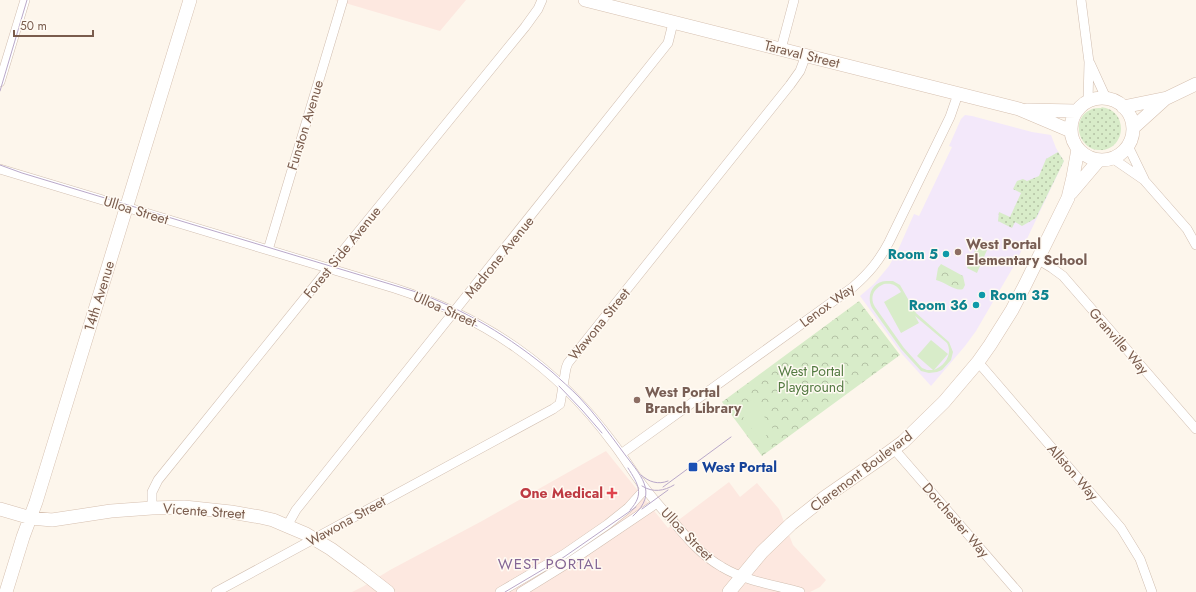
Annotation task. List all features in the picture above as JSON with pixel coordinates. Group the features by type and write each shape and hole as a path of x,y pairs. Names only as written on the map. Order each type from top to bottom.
{"street":[{"path":"0,82 25,0"},
{"name":"14th Avenue","path":"6,592 23,537 31,518 190,0"},
{"name":"Funston Avenue","path":"268,250 343,0"},
{"name":"Forest Side Avenue","path":"152,508 152,492 158,480 525,27 538,9 542,0"},
{"name":"Taraval Street","path":"585,0 1019,109 1071,131"},
{"path":"781,49 794,0"},
{"path":"1081,0 1090,62 1088,101"},
{"name":"Madrone Avenue","path":"287,526 296,510 668,44 673,23"},
{"name":"Wawona Street","path":"216,592 560,404 568,363 790,85 800,71 806,55"},
{"path":"1090,62 1106,98"},
{"path":"1123,107 1167,98 1196,84"},
{"name":"Lenox Way","path":"621,454 853,287 864,277 878,261 889,242 950,117 958,94"},
{"path":"1097,98 1106,98 1116,101 1123,107 1129,115 1133,128 1128,146 1121,153 1112,158 1099,160 1087,156 1078,149 1073,142 1071,122 1080,106 1097,98"},
{"path":"1133,128 1167,98"},
{"name":"Taraval Street","path":"1019,109 1076,111"},
{"path":"1128,146 1144,180"},
{"name":"Claremont Boulevard","path":"1068,198 1078,149"},
{"path":"1112,158 1144,180 1187,229 1196,245"},
{"name":"Claremont Boulevard","path":"729,592 741,576 777,537 808,510 894,449 938,408 978,362 1012,310 1068,198 1099,160"},
{"name":"Ulloa Street","path":"0,169 329,268 412,294 455,311 516,347 563,386 585,408 621,454 645,489 692,544 702,553 723,568 741,576 800,592"},
{"path":"1187,229 1196,225"},
{"path":"1187,229 1196,234"},
{"name":"Granville Way","path":"1037,259 1063,276 1196,429"},
{"name":"Allston Way","path":"978,362 1121,528 1140,559 1152,592"},
{"name":"Dorchester Way","path":"894,449 1018,592"},
{"path":"500,592 540,569 597,531 628,508 645,489"},
{"path":"521,592 574,559 657,503"},
{"name":"Vicente Street","path":"0,509 31,518 44,520 58,520 111,512 152,508 184,507 260,516 287,526 336,552 388,592"}],"shaded area":[{"path":"335,0 466,0 440,31"},
{"name":"West Portal Elementary School","path":"965,115 1032,132 1051,135 1056,148 1064,161 1015,264 976,331 931,386 902,354 860,296 874,284 889,266 914,214 919,216 952,147 949,146 961,119"},
{"path":"606,451 668,528 729,482 740,497 757,483 779,509 793,545 826,580 820,587 810,592 352,592 482,521"}],"green space":[{"path":"1101,107 1110,110 1117,115 1121,130 1119,138 1114,145 1107,149 1098,150 1091,148 1082,139 1079,133 1079,126 1080,120 1084,114 1091,109 1102,108"},
{"path":"1058,152 1064,161 1036,218 1022,226 1015,222 1012,228 998,221 999,212 1010,217 1021,193 1013,189 1017,181 1023,179 1027,181 1039,176 1046,159"},
{"path":"977,246 987,250 977,273 967,268"},
{"path":"941,264 963,276 965,285 963,289 960,290 954,288 936,280 938,268"},
{"path":"893,281 900,285 916,313 949,342 953,352 951,360 942,370 929,373 921,371 901,349 872,308 870,303 870,294 874,287 881,282","holes":["887,284 896,286 901,292 884,302 901,333 919,323 915,316 947,343 949,351 947,359 942,366 934,370 948,354 931,340 917,356 933,370 922,368 904,348 875,307 872,300 875,290 880,286"]},
{"name":"West Portal Playground","path":"859,301 900,355 762,456 722,402"},
{"path":"752,400 774,430 760,440 738,410"}],"tram line":[{"path":"0,91 27,0"},
{"path":"0,165 22,173 413,291 468,315 486,325 536,359 585,403 635,468 644,483 646,491 645,499 641,507 633,516"},
{"path":"421,300 477,326"},
{"path":"559,386 602,433"},
{"path":"663,487 731,437"},
{"path":"628,468 635,479 639,494 635,504 630,510"},
{"path":"641,475 654,482 661,483 668,481"},
{"path":"642,486 650,490 658,490 666,489 674,485"},
{"path":"642,509 668,490"},
{"path":"505,592 564,557 636,507"}],"place":[{"name":"West Portal Elementary School","path":"958,252"},
{"name":"Room 5","path":"946,254"},
{"name":"Room 35","path":"982,295"},
{"name":"Room 36","path":"976,305"},
{"name":"West Portal Branch Library","path":"637,400"},
{"name":"West Portal","path":"693,467"},
{"name":"One Medical","path":"612,493"}],"district":[{"name":"WEST PORTAL","path":"550,564"}]}
